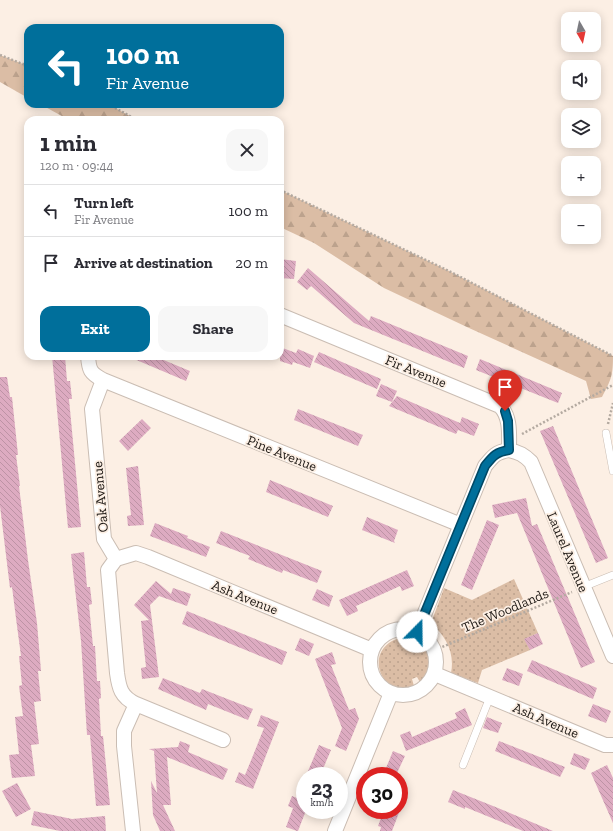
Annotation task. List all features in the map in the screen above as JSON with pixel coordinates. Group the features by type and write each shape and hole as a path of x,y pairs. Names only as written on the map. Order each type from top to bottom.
{"street":[{"name":"Fir Avenue","path":"284,317 500,406 505,411 507,416 512,447"},
{"path":"88,360 89,365 94,375 103,380"},
{"name":"Pine Avenue","path":"103,380 461,525"},
{"name":"Oak Avenue","path":"103,380 92,409 104,539 116,560"},
{"path":"417,632 485,466 499,451 512,447"},
{"name":"Laurel Avenue","path":"512,447 525,455 530,462 613,656"},
{"name":"Ash Avenue","path":"116,560 136,553 148,557 372,650"},
{"path":"116,560 108,570 119,688 127,700 223,740"},
{"path":"404,629 417,632 427,638 435,650 437,662 434,674 427,686 417,692 405,696 391,693 381,687 374,679 370,669 372,650 378,640 390,632 404,629"},
{"name":"Ash Avenue","path":"434,674 605,745 613,745"},
{"path":"336,831 391,693"},
{"path":"133,831 124,746 124,731 136,704"}],"lane":[{"path":"606,433 613,471"},
{"path":"583,587 613,575"},
{"path":"463,765 490,697"}],"path":[{"path":"0,55 24,64"},
{"path":"115,108 129,116"},
{"path":"284,192 449,271 613,356"},
{"path":"512,447 532,429 613,385"},
{"path":"606,433 613,403"},
{"name":"The Woodlands","path":"435,650 583,587"}],"green space":[{"path":"0,55 24,64 24,96 0,82"},
{"path":"47,108 115,108 130,116 62,116"},
{"path":"284,192 449,271 613,356 613,368 608,386 602,397 591,399 586,381 384,288 314,243 284,229"},
{"path":"514,579 538,633 525,639 530,650 482,670 478,683 451,673 452,659 448,645 441,633 431,623 444,588 472,600"},
{"path":"406,637 421,644 426,649 430,656 431,663 427,677 421,684 417,677 412,679 414,686 401,688 391,685 383,678 379,668 379,658 383,649 392,641"}],"building":[{"path":"284,260 296,261 294,279 284,278"},
{"path":"308,268 369,321 371,316 468,356 464,368 354,323 311,286 307,290 297,282"},
{"path":"284,348 296,353 298,349 314,356 310,368 293,362 292,365 280,361 284,360"},
{"path":"319,352 381,379 377,389 314,362"},
{"path":"480,359 562,393 558,403 476,370"},
{"path":"52,360 65,360 67,381 70,381 72,399 69,399 81,527 68,528"},
{"path":"136,360 164,360 190,371 186,381"},
{"path":"0,377 7,377 10,397 12,397 18,455 16,455 19,486 37,623 41,671 38,671 41,701 34,702 39,744 31,745 35,776 12,778 9,755 19,754 15,717 23,716 19,686 22,685 19,656 21,656 12,587 10,588 0,506"},
{"path":"381,384 397,391 392,402 376,396"},
{"path":"397,396 460,423 462,417 479,424 474,436 458,430 456,434 389,406"},
{"path":"298,409 363,435 358,446 294,420"},
{"path":"142,419 151,428 128,451 119,441"},
{"path":"553,426 608,558 596,563 540,431"},
{"path":"138,466 144,525 128,526 127,516 131,515 126,468"},
{"path":"270,480 333,506 328,517 266,492"},
{"path":"526,498 532,526 537,524 595,662 581,668 517,513 495,518 492,505"},
{"path":"367,517 398,530 394,541 395,543 362,530"},
{"path":"487,520 499,525 472,590 461,585"},
{"path":"155,523 188,536 187,538 210,547 206,557 150,536"},
{"path":"221,531 322,571 317,583 283,570 282,573 248,559 250,556 216,543"},
{"path":"84,552 87,587 90,587 92,604 89,605 93,646 95,646 97,681 100,681 101,698 99,699 101,736 103,736 110,805 96,806 90,735 87,735 81,641 71,554"},
{"path":"407,570 414,586 402,591 400,586 356,606 358,611 347,616 339,600"},
{"path":"156,581 171,594 173,588 191,594 187,606 159,596 150,605 159,677 142,679 141,668 146,667 141,621 149,620 134,605"},
{"path":"317,589 333,596 329,607 312,600"},
{"path":"187,611 287,652 282,665 182,624"},
{"path":"538,633 543,644 530,650 524,639"},
{"path":"300,638 314,644 309,656 295,650"},
{"path":"332,652 336,664 331,665 349,710 355,708 359,719 346,751 335,746 342,728 315,659"},
{"path":"532,660 597,688 593,699 527,671"},
{"path":"507,668 523,674 519,686 502,680"},
{"path":"163,678 200,693 202,689 253,709 248,720 208,704 206,710 158,689"},
{"path":"593,704 611,711 606,723 588,716"},
{"path":"465,708 472,725 406,751 400,735 410,731 412,737 457,718 455,713"},
{"path":"261,715 279,722 253,789 235,782 239,772 245,775 264,728 257,726"},
{"path":"487,717 502,723 498,733 483,728"},
{"path":"180,741 190,745 188,752 228,769 223,780 167,757 171,805 163,805 175,831 160,831 153,815 151,781 157,793 154,751 149,749 178,747"},
{"path":"499,741 565,767 560,777 495,751"},
{"path":"319,745 331,750 324,767 310,767"},
{"path":"393,751 405,756 400,767 386,767"},
{"path":"574,753 590,759 585,770 570,764"},
{"path":"607,765 613,778 613,823 591,773"},
{"path":"17,783 31,809 16,817 2,791"},
{"path":"453,790 553,831 523,831 465,807 465,809 448,802"},
{"path":"292,796 296,798 296,819 303,819 298,831 286,827 293,808 288,806"},
{"path":"34,811 72,819 105,816 106,831 60,831 31,825"},
{"path":"381,819 397,819 392,831 380,831 381,827 378,826"}],"route":[{"path":"417,632 485,466 499,451 509,450 508,421 505,411"}]}
